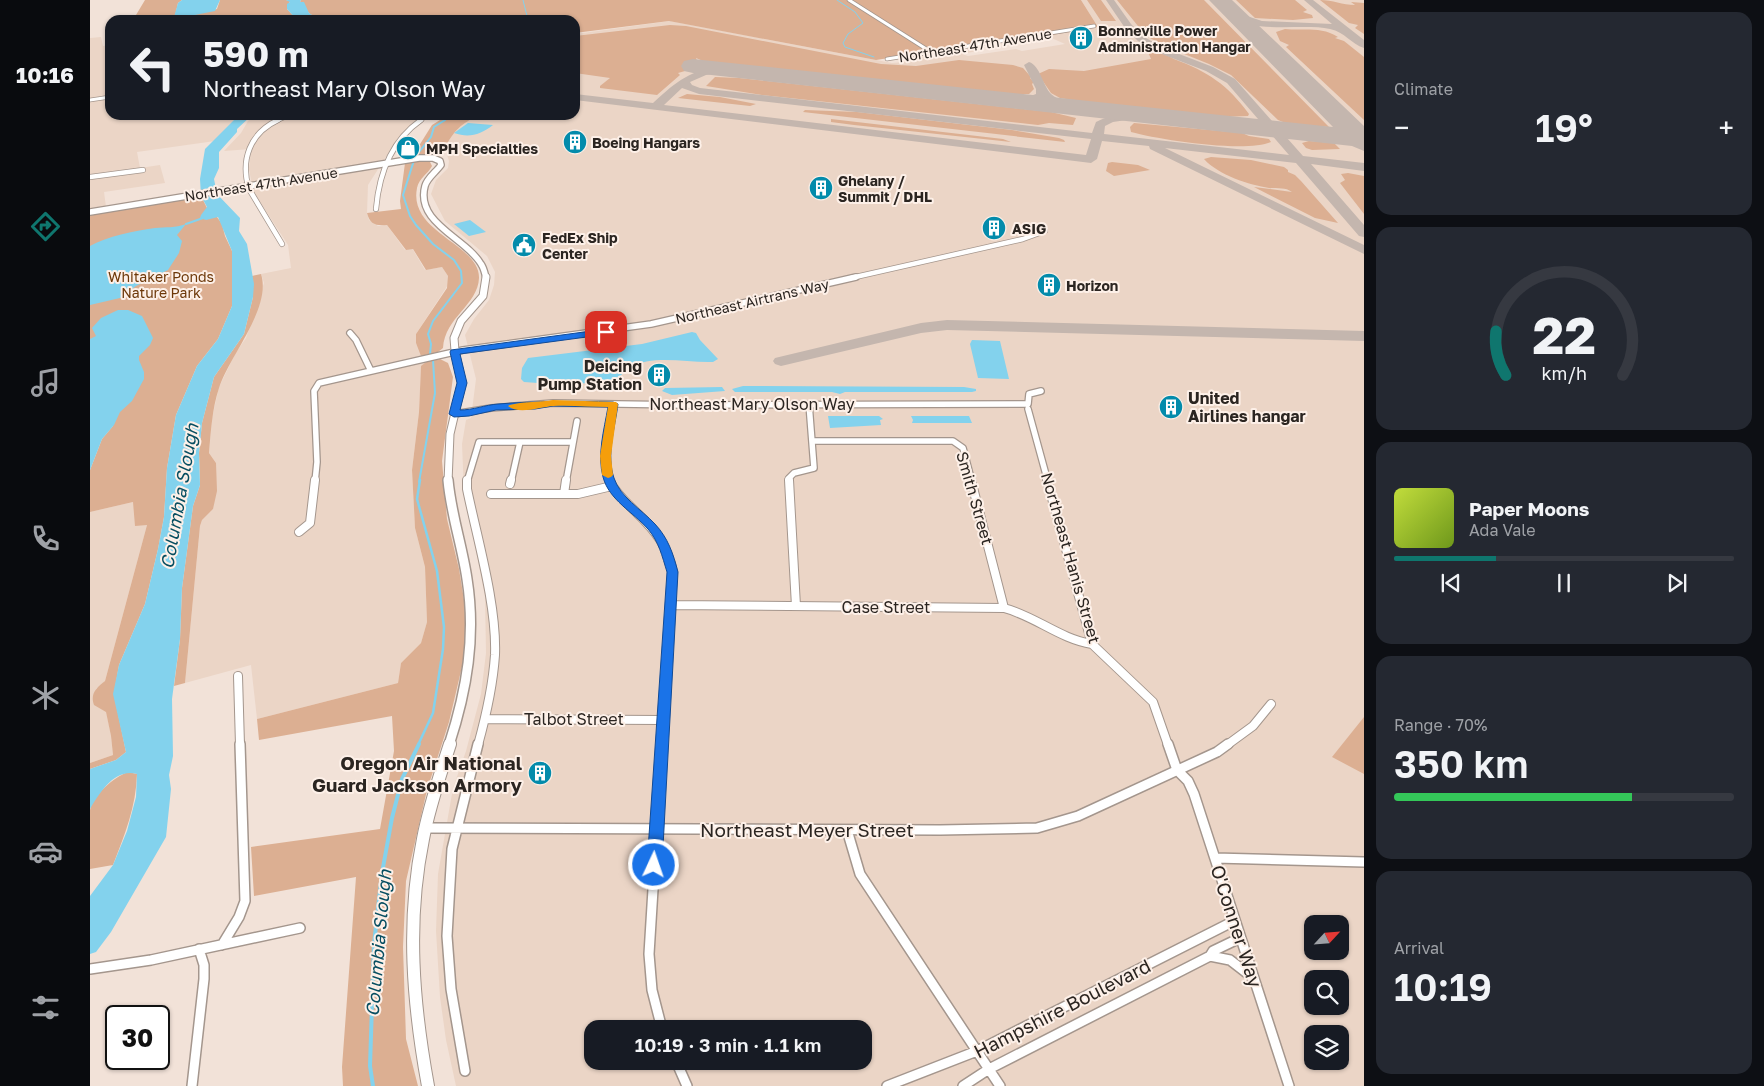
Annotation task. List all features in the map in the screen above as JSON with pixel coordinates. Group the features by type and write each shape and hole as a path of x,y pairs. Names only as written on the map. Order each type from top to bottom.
{"street":[{"path":"849,0 931,52"},
{"name":"Northeast 47th Avenue","path":"887,59 1094,26"},
{"path":"90,100 105,98"},
{"path":"279,120 270,124 249,146 246,161 247,187 282,244"},
{"path":"376,210 378,186 385,164 406,132 421,120"},
{"name":"Northeast 47th Avenue","path":"90,212 419,158 433,158"},
{"path":"428,1086 418,1027 412,938 416,880 425,828 439,776 458,720 468,673 471,646 468,583 449,491 448,447 462,383 454,342 456,330 482,297 486,276 478,258 441,227 427,206 424,195 425,185 441,165 439,160 433,158"},
{"path":"90,177 143,170"},
{"name":"Northeast Airtrans Way","path":"299,532 310,522 316,474 314,391 316,385 455,352 652,324 1004,244 1040,234 1045,230"},
{"path":"350,333 356,340 371,371"},
{"name":"Northeast Mary Olson Way","path":"454,414 496,407 535,406 553,403 1028,404 1030,394 1041,391"},
{"path":"613,404 605,463 612,486 626,503 652,527 666,547 672,572 649,954 652,990 660,1020"},
{"path":"796,606 789,478 794,473 814,468 809,404"},
{"name":"Northeast Hanis Street","path":"1028,408 1092,644 1153,702 1177,770"},
{"path":"564,494 577,421"},
{"name":"Smith Street","path":"813,441 946,440 963,448 1004,608"},
{"path":"465,1071 452,989 447,936 452,849 484,719 495,653 491,604 467,489 467,479 479,442 573,442"},
{"path":"510,484 520,442"},
{"path":"491,494 584,493 612,486"},
{"name":"Case Street","path":"671,606 1004,608 1030,615 1078,641 1092,644"},
{"path":"222,945 239,917 245,901 238,676"},
{"name":"Northeast Meyer Street","path":"425,828 847,830 1019,830 1037,828 1078,816 1217,752 1253,726 1271,704"},
{"name":"Talbot Street","path":"484,719 664,720"},
{"name":"O'Conner Way","path":"1177,770 1188,781 1194,794 1288,1086"},
{"path":"847,830 860,874 1000,1086"},
{"path":"1214,858 1364,862"},
{"name":"Hampshire Boulevard","path":"887,1086 977,1052 1234,920"},
{"path":"90,969 119,966 300,928"},
{"name":"Hampshire Boulevard","path":"963,1086 989,1070 1210,956 1213,951 1240,938"},
{"path":"192,1086 204,979 204,965 199,949"},
{"path":"1210,956 1230,960 1254,980"},
{"path":"680,1070 687,1086"}],"shaded area":[{"path":"1081,0 1364,0 1364,1086 456,1086 446,1040 440,997 436,931 438,874 453,788 466,751 481,694 486,653 485,596 464,492 462,444 466,420 471,418 476,379 465,335 474,319 489,300 494,285 495,272 487,256 445,221 431,194 436,180 448,168 449,161 445,149 453,132 469,120 580,120 580,33 670,21 892,63 904,62 906,58 971,48 977,51 962,54 968,56 1016,49 1022,51 1065,44 1047,36 1098,27"},
{"path":"101,37 103,46 105,46 105,97 90,99 90,38"},
{"path":"105,100 105,120 234,120 215,141 137,152 140,168 160,165 165,183 104,192 106,207 90,209 90,101"},
{"path":"418,120 398,138 368,185 367,213 369,220 378,226 387,225 405,250 412,248 425,270 442,267 448,276 448,285 416,334 416,343 426,362 421,367 419,412 412,470 415,528 425,567 427,622 421,643 401,663 398,683 257,719 251,665 185,683 200,526 202,520 213,509 216,463 209,453 212,418 219,387 235,354 246,338 264,283 261,274 291,268 288,245 253,191 249,169 251,149 224,151 241,133 248,121"},
{"path":"133,502 147,525 105,681 96,689 100,708 106,711 113,755 90,763 90,512"}],"green space":[{"path":"145,0 182,0 178,3 175,15 136,15"},
{"path":"220,0 286,0 290,1 287,9 292,15 193,15 217,9"},
{"path":"301,0 1081,0 1098,27 876,60 669,21 580,32 580,15 312,15 300,2"},
{"path":"1087,0 1101,0 1116,21 1101,21"},
{"path":"1117,0 1204,0 1329,127 1288,124 1278,120 1231,75 1146,36"},
{"path":"1236,0 1295,0 1307,10 1303,12 1312,15 1313,18 1293,20 1255,18"},
{"path":"1320,0 1350,5 1355,5 1351,2 1364,3 1364,34 1355,28 1358,25 1349,23"},
{"path":"670,25 686,26 881,64 916,66 959,60 1013,65 1023,68 1031,77 1034,82 1032,84 1034,89 1029,94 1004,94 703,61 696,58 697,61 685,71 678,73 680,75 657,95 600,88 610,78 580,74 580,35"},
{"path":"1285,29 1325,31 1338,37 1335,38 1344,41 1364,57 1364,120 1286,47 1289,45 1280,41 1276,32"},
{"path":"1148,52 1165,55 1207,74 1233,95 1249,114 1248,116 1220,117 1060,98 1051,93 1038,74 1049,69 1084,71 1151,59"},
{"path":"715,77 1051,112 1076,118 1073,125 1049,123 1038,125 762,95 706,86"},
{"path":"687,94 720,97 756,104 750,106 678,98"},
{"path":"805,110 857,112 1012,130 1059,138 1065,142 803,112"},
{"path":"831,119 1003,139 1011,142 854,125 831,122"},
{"path":"440,120 469,120 455,132 445,148 445,152 412,157 432,125"},
{"path":"1134,123 1242,133 1269,139 1271,142 1259,145 1223,146 1181,142 1131,132 1130,127"},
{"path":"1309,141 1334,143 1340,149 1312,150 1306,148 1302,143"},
{"path":"1211,157 1251,160 1284,167 1301,181 1338,223 1315,218 1254,187 1292,192 1289,190 1253,184 1217,170 1204,159"},
{"path":"425,159 432,166 418,185 417,203 423,216 433,227 468,256 476,266 479,278 473,296 449,328 443,348 438,352 421,356 416,343 416,334 447,288 448,276 442,267 426,270 413,249 406,250 387,225 374,224 367,213 401,209 400,201 405,163"},
{"path":"1108,163 1138,165 1150,170 1114,176 1106,171"},
{"path":"1348,173 1364,176 1364,214 1340,183 1345,180 1341,174"},
{"name":"Whitaker Ponds Nature Park","path":"201,196 209,212 217,217 222,224 232,251 232,306 218,339 197,366 176,415 167,468 164,517 158,549 145,604 119,665 114,694 126,752 116,760 90,769 90,763 113,755 106,712 94,705 93,694 105,681 147,525 135,526 133,502 90,512 90,470 102,439 113,426 90,430 90,214"},
{"path":"261,274 263,287 255,317 224,375 215,404 209,453 216,463 217,491 213,509 202,520 200,526 185,683 174,686 180,639 182,588 193,506 200,485 199,453 202,423 214,377 244,334 253,297 252,276"},
{"path":"440,359 448,363 453,377 442,461 447,519 459,569 466,612 464,658 449,722 427,790 406,881 403,947 406,1039 418,1086 343,1086 342,1067 356,877 254,896 251,847 380,829 394,751 392,716 259,740 257,719 398,683 401,663 421,643 427,622 425,567 415,528 412,470 419,412 421,366 426,362"},
{"path":"1364,717 1364,774 1332,757"},
{"path":"128,772 137,774 135,798 126,831 113,865 90,869 90,810 92,804 105,787"}],"water":[{"path":"182,0 220,0 215,11 195,15 175,15 178,3"},
{"path":"286,0 301,0 300,2 304,2 312,15 292,15 287,9 287,4 290,2"},
{"path":"234,120 247,120 219,152 219,168 214,179 217,194 240,218 239,231 247,244 254,284 253,297 244,334 214,377 202,423 199,453 200,485 193,506 182,588 180,639 172,699 173,756 169,775 171,789 166,837 111,932 96,952 90,954 90,896 113,865 127,831 136,797 137,774 129,773 115,778 103,789 90,809 90,769 116,760 126,752 113,694 119,665 145,604 158,549 164,517 167,468 176,415 197,366 218,339 232,306 232,251 218,217 206,220 200,218 207,207 201,196 200,179 205,149"},
{"path":"468,123 493,125 474,135 454,133"},
{"path":"470,220 486,232 469,236 454,224"},
{"path":"186,224 177,235 182,241 179,253 168,270 136,286 120,298 90,305 90,246 105,239 130,232"},
{"path":"118,310 128,310 142,316 153,338 150,345 139,356 144,379 132,401 120,412 114,425 102,439 90,470 90,339 96,336 92,328 101,318"},
{"path":"692,332 696,333 718,359 713,362 660,360 639,363 630,367 616,380 610,381 541,387 538,383 524,382 521,379 522,368 528,358 642,344"},
{"path":"972,340 1000,341 1009,379 978,378 970,344"},
{"path":"743,386 964,387 976,389 976,391 845,392 840,394 832,392 735,392 732,389"},
{"path":"722,387 725,391 672,395 662,391 665,388"},
{"path":"828,416 879,416 883,419 880,420 881,425 830,428"},
{"path":"911,416 969,416 972,423 912,423"}],"waterway":[{"path":"523,0 527,15"},
{"path":"837,0 855,12 863,23 848,34 843,43 845,47 874,57"},
{"name":"Columbia Slough","path":"419,482 435,393 433,360 430,354 431,344 428,334 433,321 462,283 461,271 454,260 433,244 416,225 410,216 403,195 415,157 431,137 434,127 445,120"},
{"path":"186,224 203,218"},
{"name":"Columbia Slough","path":"418,745 433,713 443,649 444,627 437,571 417,499 420,480"},
{"name":"Columbia Slough","path":"373,1086 370,1066 374,944 382,873 392,818 402,779 419,744"}],"taxiway":[{"path":"1110,0 1136,35 1151,46 1209,69 1231,81 1300,160"},
{"path":"1308,0 1348,32"},
{"path":"1235,15 1262,23 1320,25 1335,27 1348,32"},
{"path":"1348,32 1364,45"},
{"path":"1029,65 1046,95 1057,102 1077,108"},
{"path":"655,107 686,80 713,70 725,69"},
{"path":"685,81 687,87 699,91 1097,137"},
{"path":"1017,101 1030,100 1042,95 1041,90"},
{"path":"580,98 655,107"},
{"path":"655,107 1091,159 1094,150"},
{"path":"1097,137 1100,124 1109,119 1120,117 1147,116 1196,121"},
{"path":"1095,147 1097,137"},
{"path":"1097,137 1300,160"},
{"path":"1154,147 1364,250"},
{"path":"1300,160 1364,167"},
{"path":"1300,160 1364,233"},
{"path":"781,361 921,328 947,325 1364,336"}],"runway":[{"path":"1220,0 1361,139"},
{"path":"693,66 1361,139"},
{"path":"1361,139 1364,142"}],"slow traffic":[{"path":"513,406 535,406 553,403 613,404 605,456 608,475"}],"place":[{"name":"Bonneville Power Administration Hangar","path":"1081,38"},
{"name":"Boeing Hangars","path":"575,142"},
{"name":"MPH Specialties","path":"408,148"},
{"name":"Ghelany / Summit / DHL","path":"821,188"},
{"name":"ASIG","path":"994,228"},
{"name":"FedEx Ship Center","path":"524,245"},
{"name":"Horizon","path":"1049,285"},
{"name":"Deicing Pump Station","path":"659,375"},
{"name":"United Airlines hangar","path":"1171,407"},
{"name":"Oregon Air National Guard Jackson Armory","path":"540,773"}],"route":[{"path":"606,332 455,352 462,383 454,414 496,407 535,406 553,403 613,404 605,456 608,478 616,492 652,527 666,547 672,572 654,865"}]}
